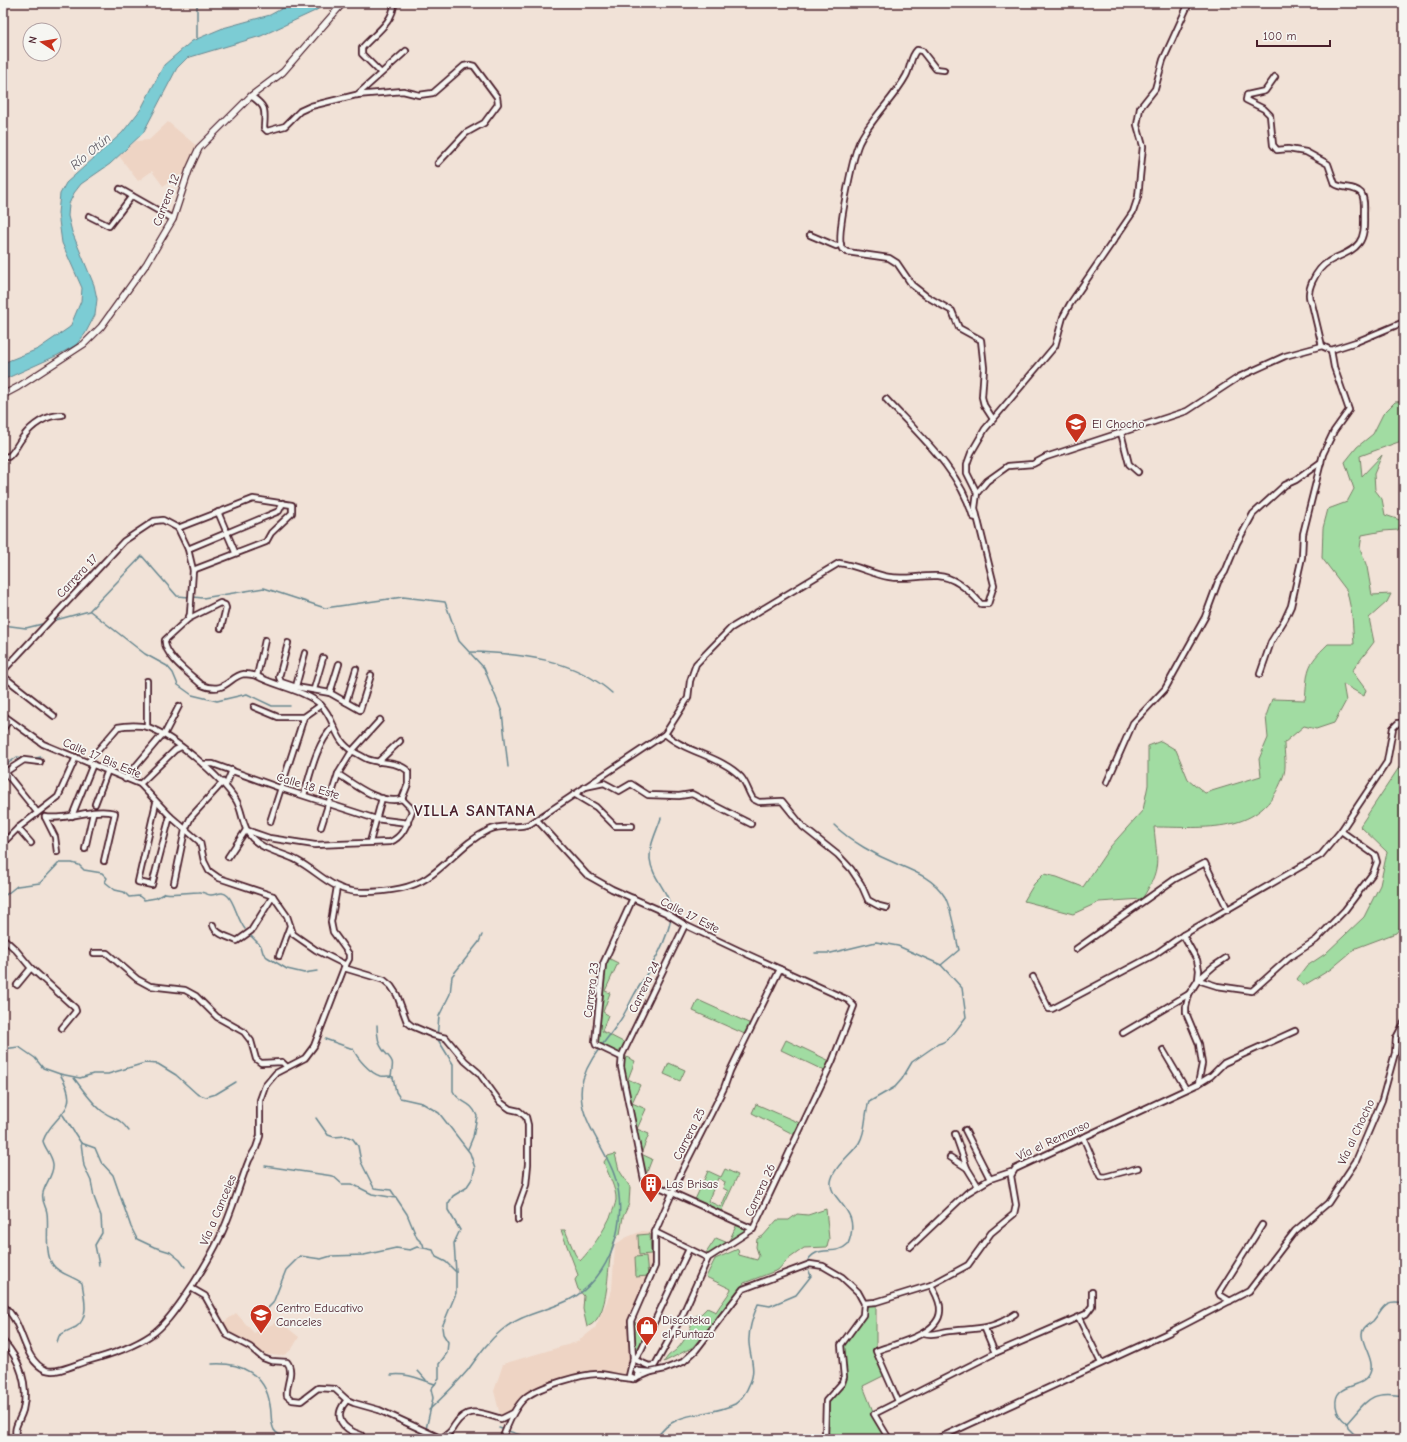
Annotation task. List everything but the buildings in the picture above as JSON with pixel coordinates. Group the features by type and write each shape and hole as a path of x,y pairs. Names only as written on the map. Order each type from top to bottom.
{"street":[{"name":"Carrera 12","path":"3,395 18,387 92,337 147,263 173,219 189,170 199,148 251,96 283,72 343,3"},
{"path":"380,72 362,54 362,48 390,19 394,12 394,3"},
{"path":"978,493 967,473 967,464 971,453 993,419 1055,346 1063,316 1132,212 1138,197 1143,146 1137,125 1140,108 1155,88 1164,60 1189,3"},
{"path":"944,70 936,70 922,51 916,50 913,54 907,74 859,144 850,173 842,219 841,244 842,249 847,252 889,258 897,264 912,285 926,296 952,311 959,328 980,340 984,368 982,397 984,405 993,419"},
{"path":"356,95 380,72 406,51"},
{"path":"251,96 260,102 265,108 264,128 267,131 285,126 300,111 311,106 356,95 404,92 419,95 433,92 464,66 474,66 497,97 498,104 484,123 466,133 438,163"},
{"path":"1275,78 1265,91 1247,95 1246,100 1270,115 1273,145 1277,150 1288,149 1306,152 1322,160 1330,168 1335,184 1354,188 1361,193 1364,202 1364,232 1360,242 1352,251 1326,263 1308,291 1308,298 1312,304 1322,346"},
{"path":"120,189 173,219"},
{"path":"88,216 109,226 132,196"},
{"path":"810,235 836,246 841,244"},
{"path":"72,816 90,763 118,727 124,725 147,727 164,735 181,747 224,783 237,802 246,830 252,839 263,846 297,861 337,887 354,892 397,889 413,885 426,879 438,870 468,842 490,830 502,827 522,827 537,820 665,734 688,698 690,681 696,664 731,628 839,563 894,578 915,579 937,576 947,578 971,592 981,604 988,604 994,585 977,518 975,504 978,493 987,481 1008,466 1033,464 1046,457 1193,409 1239,377 1285,356 1322,346 1331,350 1356,342 1404,322"},
{"path":"1260,674 1271,642 1285,620 1291,606 1302,557 1303,534 1321,462 1334,431 1349,408 1338,380 1331,350"},
{"path":"886,399 930,447 959,484 968,501 973,517 977,518"},
{"path":"3,456 8,457 14,453 23,437 36,424 51,415 62,414"},
{"path":"1122,433 1129,464 1138,472"},
{"path":"1106,782 1133,723 1165,689 1201,624 1218,582 1225,572 1237,543 1253,514 1285,486 1321,462"},
{"path":"188,619 193,570 188,549 178,528 253,499 290,503 294,508 286,521 272,533 266,542 235,552 193,570"},
{"path":"188,549 279,511 283,503"},
{"path":"218,512 235,552"},
{"name":"Carrera 17","path":"3,671 124,541 154,521 163,520 178,528"},
{"path":"221,628 226,608 226,605 223,603 188,619 165,640 165,648 169,654 202,685 215,688 230,684 244,674 257,676 295,689 314,689 330,693 359,710 361,708 371,675"},
{"path":"257,676 265,640"},
{"path":"288,643 279,680 321,705 340,741 352,751 367,759 404,767 408,771 408,784 402,799"},
{"path":"295,689 305,653"},
{"path":"314,689 323,658"},
{"path":"330,693 339,664"},
{"path":"346,702 356,669"},
{"path":"3,676 54,716"},
{"path":"147,682 147,727"},
{"path":"254,708 278,717 304,717 321,705"},
{"path":"125,779 164,735 179,706"},
{"name":"Calle 17 Bis Este","path":"3,715 43,744 140,784 156,803 200,842 204,862 209,871 219,878 273,896"},
{"path":"270,822 304,717"},
{"path":"3,728 9,720"},
{"path":"321,827 338,774 352,751 380,720"},
{"path":"1033,977 1049,1008 1052,1009 1154,955 1183,935 1321,855 1341,832 1387,762 1393,728 1398,723 1404,723"},
{"path":"304,795 319,748 325,736 333,727"},
{"path":"665,734 672,740 707,756 740,776 745,782 753,799 759,802 782,801 802,827 838,855 851,869 861,884 868,900 879,906 887,908"},
{"path":"378,762 400,741"},
{"path":"140,784 174,750 181,747"},
{"path":"3,843 37,812 60,795 76,757"},
{"path":"37,812 4,773 24,760 40,762"},
{"name":"Calle 18 Este","path":"203,764 213,764 232,770 280,788 376,819 408,823"},
{"path":"95,804 108,770"},
{"path":"174,882 185,830 191,817 224,783 232,770"},
{"path":"246,830 269,838 315,845 390,842 396,839 408,823 412,811 410,807 402,799 382,798 360,789 338,774"},
{"path":"583,788 604,783 619,791 628,784 631,784 648,794 679,796 692,794 751,824"},
{"path":"574,794 596,807 615,826 632,826"},
{"path":"370,842 382,798"},
{"path":"156,803 137,881 152,885 170,816"},
{"path":"57,852 55,837 45,817 112,812 116,814 104,861"},
{"path":"85,849 93,813"},
{"name":"Calle 17 Este","path":"537,820 587,874 612,889 666,913 685,925 852,1002"},
{"path":"18,828 31,843"},
{"path":"228,857 246,830"},
{"path":"1198,980 1217,986 1252,991 1290,957 1316,940 1345,910 1373,873 1377,862 1375,855 1341,832"},
{"path":"1076,949 1174,879 1205,863 1228,910"},
{"path":"337,887 331,922 333,932 349,954 349,959 345,966"},
{"path":"213,925 214,929 218,932 237,941 251,931 273,896 287,916 293,934 302,942 345,966 384,980 391,986 397,995 407,1022 412,1026 433,1035 446,1038 465,1062 479,1073 500,1102 510,1109 519,1111 526,1117 528,1125 528,1164 526,1186 520,1198 518,1207 518,1220"},
{"name":"Carrera 23","path":"621,1057 595,1043 601,970 633,898"},
{"name":"Carrera 24","path":"621,1057 685,925"},
{"path":"279,956 290,926"},
{"path":"1183,935 1197,960 1199,970 1198,980"},
{"path":"3,938 16,950 31,968 75,1008 76,1012 62,1028"},
{"path":"94,953 107,953 137,979 150,986 184,990 196,996 217,1016 244,1032 250,1041 256,1059 261,1063 282,1062 287,1067"},
{"path":"1198,1084 1202,1064 1199,1044 1186,1013 1189,994 1198,980 1226,958"},
{"name":"Vía a Canceles","path":"3,1306 10,1311 16,1321 30,1355 38,1364 48,1370 58,1370 135,1345 152,1334 171,1316 191,1288 220,1237 249,1160 256,1148 260,1136 260,1100 264,1086 276,1073 305,1058 314,1046 345,966"},
{"path":"17,985 31,968"},
{"name":"Carrera 25","path":"634,1371 631,1321 655,1266 655,1232 672,1192 780,969"},
{"path":"1123,1033 1189,994"},
{"name":"Carrera 26","path":"708,1258 753,1229 832,1062 852,1014 854,1006 852,1002"},
{"name":"Vía al Chocho","path":"937,1439 1101,1363 1249,1291 1295,1231 1328,1203 1356,1161 1382,1100 1395,1052 1396,1038 1404,1023"},
{"name":"Vía el Remanso","path":"864,1303 885,1300 931,1285 968,1265 990,1233 1014,1214 1016,1204 1011,1172 1015,1169 1198,1084 1211,1076 1224,1063 1295,1031"},
{"path":"1163,1050 1186,1089"},
{"path":"621,1057 621,1067 644,1180 753,1229"},
{"path":"966,1130 990,1179"},
{"path":"956,1134 967,1168 978,1186"},
{"path":"1082,1137 1100,1176 1104,1177 1138,1168"},
{"path":"950,1156 967,1168"},
{"path":"910,1247 968,1193 990,1179 1011,1172"},
{"path":"1230,1301 1219,1293 1262,1226"},
{"path":"655,1232 708,1258 682,1316 658,1362 653,1366 633,1360 641,1350 689,1249"},
{"path":"623,1378 634,1371 651,1372 665,1370 690,1357 743,1289 786,1271 810,1264 823,1266 846,1280 858,1292 864,1303 863,1315 841,1345 844,1377 842,1383 826,1401 825,1439"},
{"path":"898,1401 876,1351 924,1333 934,1325 940,1312 940,1305 931,1285"},
{"path":"191,1288 205,1296 227,1336 250,1348 263,1358 272,1361 287,1362 290,1366 290,1372 286,1389 287,1396 292,1400 302,1401 318,1388 335,1389 348,1400 379,1410 440,1438 453,1430 462,1417 470,1412 481,1413 501,1419 513,1413"},
{"path":"889,1439 874,1414 995,1353 1079,1318 1091,1310 1092,1292"},
{"path":"924,1333 933,1335 947,1331 986,1329 1015,1314"},
{"path":"1079,1318 1101,1363"},
{"path":"986,1329 995,1353"},
{"path":"3,1341 16,1360 24,1381 23,1409 15,1431 17,1439"},
{"path":"634,1371 630,1376 635,1379"},
{"path":"634,1371 639,1375 635,1379"},
{"path":"502,1439 513,1413 526,1397 567,1380 598,1374 635,1379 651,1372"},
{"path":"348,1400 341,1407 339,1415 342,1422 351,1432 361,1435"}],"shaded area":[{"path":"168,122 199,148 189,170 163,186 152,171 138,181 119,156 136,141 149,140"},
{"path":"642,1231 655,1232 655,1266 631,1321 631,1378 598,1374 567,1379 526,1397 513,1413 501,1419 494,1391 503,1364 577,1342 595,1328 612,1290 615,1245 625,1238"},
{"name":"Centro Educativo Canceles","path":"236,1313 254,1333 279,1321 299,1337 292,1349 286,1354 280,1356 256,1353 235,1340 220,1325"}],"green space":[{"path":"1404,401 1404,440 1360,456 1362,476 1382,455 1374,474 1375,490 1382,499 1385,515 1403,521 1398,530 1362,535 1360,548 1367,567 1372,595 1391,594 1387,602 1369,618 1374,642 1352,671 1366,690 1364,696 1343,684 1346,701 1334,723 1316,729 1304,726 1284,743 1285,765 1283,777 1273,796 1261,810 1246,819 1211,827 1154,827 1157,864 1153,879 1142,899 1099,902 1073,914 1024,901 1034,884 1044,874 1057,877 1083,887 1110,847 1143,810 1148,785 1148,746 1161,741 1176,750 1188,779 1205,793 1261,776 1259,759 1268,738 1266,716 1272,699 1305,700 1309,669 1311,663 1321,651 1328,644 1354,644 1352,615 1347,591 1322,558 1323,528 1328,509 1347,502 1354,489 1345,462 1357,447 1373,434 1383,414 1395,402"},
{"path":"1404,760 1404,923 1396,933 1356,948 1331,969 1303,986 1297,979 1307,966 1325,954 1364,917 1380,885 1387,852 1360,826"},
{"path":"606,957 618,963 605,991 610,993 603,1012 608,1015 602,1031 627,1044 622,1055 635,1061 628,1079 640,1085 632,1103 646,1109 637,1129 649,1134 641,1154 652,1159 644,1180 621,1057 596,1045"},
{"path":"698,1000 753,1025 747,1035 693,1011"},
{"path":"786,1040 832,1062 827,1072 781,1050"},
{"path":"669,1063 685,1070 680,1081 664,1074"},
{"path":"756,1104 802,1124 797,1136 752,1113"},
{"path":"615,1154 619,1170 630,1187 629,1204 623,1217 620,1234 614,1241 611,1251 606,1295 602,1309 596,1320 587,1327 583,1309 584,1296 578,1289 575,1280 578,1275 561,1230 565,1230 575,1254 580,1261 591,1249 602,1232 614,1207 616,1200 615,1191 604,1162 608,1156"},
{"path":"725,1169 738,1175 720,1214 694,1202 708,1171 721,1177","holes":["718,1178 725,1182 723,1188 728,1191 721,1207 708,1201"]},
{"path":"826,1209 829,1239 827,1247 804,1248 787,1260 778,1270 744,1283 693,1347 664,1362 683,1342 690,1329 693,1317 701,1314 707,1308 716,1312 731,1289 706,1277 715,1259 738,1249 739,1255 757,1260 759,1256 756,1247 757,1239 763,1236 777,1220 789,1220 797,1214 808,1215"},
{"path":"738,1222 753,1229 711,1257 704,1256 716,1238 728,1243"},
{"path":"650,1234 651,1254 639,1255 638,1235"},
{"path":"646,1256 648,1276 636,1277 635,1257"},
{"path":"876,1302 876,1351 887,1374 863,1386 874,1414 889,1439 825,1439 826,1401 842,1383 840,1350 863,1315 864,1303"},
{"path":"631,1321 651,1329 641,1350 633,1359"}],"water":[{"name":"Río Otún","path":"292,3 327,3 315,11 261,36 187,58 177,68 143,133 110,164 81,184 74,193 69,204 68,216 72,232 94,285 97,299 95,315 85,334 76,345 56,356 3,380 3,363 38,349 70,327 81,301 82,288 62,243 58,213 60,194 66,183 122,133 141,109 164,65 192,41 223,28 270,15"}],"waterway":[{"path":"197,3 197,39"},
{"path":"52,621 89,611 142,556 177,596 189,597"},
{"path":"193,597 203,598 264,588 325,608 403,597 445,602 459,641 484,668 502,712 508,767"},
{"path":"90,611 145,654 167,666 173,673 178,685 192,695 217,701 247,694 272,706 290,706"},
{"path":"3,625 26,628 46,623"},
{"path":"470,652 527,656 564,665 581,672 612,693"},
{"path":"3,767 17,757 31,759 41,757"},
{"path":"661,818 652,843 650,859 654,874 668,900 671,914"},
{"path":"834,825 864,848 924,877 936,885 941,891 950,909 959,950 941,965"},
{"path":"3,897 17,886 40,883 59,863 72,863 79,865 84,870 102,873 107,878 105,882 115,890 124,892 129,897 139,896 144,900 156,898 165,893 178,894 201,892 211,895 224,893 230,899 245,929"},
{"path":"429,1410 468,1370 479,1354 497,1334 517,1320 569,1300 584,1290 596,1278 606,1263 613,1247 618,1229 620,1211 619,1194 615,1177 586,1117 582,1105 581,1092 583,1079 590,1063 621,1019 656,958 669,928 671,918"},
{"path":"250,935 261,946 263,953 267,957 287,969 304,973 317,971"},
{"path":"468,1149 473,1137 477,1116 472,1107 458,1098 453,1091 453,1064 437,1038 439,1016 450,994 452,976 479,942 482,935"},
{"path":"656,1439 672,1422 692,1415 714,1411 735,1404 743,1396 753,1374 749,1333 758,1304 770,1306 796,1295 811,1276 806,1264 810,1257 820,1252 843,1248 848,1244 851,1232 849,1214 835,1195 831,1182 835,1171 856,1148 862,1138 869,1102 895,1087 902,1079 912,1062 946,1040 954,1033 966,1017 962,988 941,965 898,946 876,942 831,953 815,953"},
{"path":"377,1025 380,1045 392,1061 391,1076"},
{"path":"325,1039 353,1049 364,1065 372,1072 380,1076 393,1077 396,1092 400,1098 422,1103 439,1113 470,1153 475,1168 472,1179 466,1188 453,1196 448,1204 448,1210 460,1230 454,1243 456,1272"},
{"path":"3,1049 19,1047 35,1058 43,1068 60,1074 80,1078 93,1074 108,1074 145,1063 158,1064 176,1075 197,1094 206,1097 216,1094 236,1082"},
{"path":"57,1342 59,1336 76,1327 80,1323 85,1313 85,1300 82,1283 75,1278 62,1273 50,1260 47,1213 43,1201 44,1189 53,1168 51,1158 43,1141 47,1132 68,1105 69,1097 67,1087 60,1074"},
{"path":"74,1078 102,1111 119,1120 129,1131"},
{"path":"63,1115 81,1143 84,1166 91,1181 94,1197 101,1216 102,1233 95,1245 99,1265"},
{"path":"316,1118 328,1135 334,1137 346,1136 353,1139 358,1146 361,1162 374,1188 391,1190 407,1214 417,1238 423,1244 424,1248 433,1250 436,1257 446,1262 456,1272 456,1293 442,1327 443,1334 448,1342 447,1353 439,1364 439,1379 431,1389 433,1398 426,1429"},
{"path":"81,1143 95,1148 101,1162 113,1175 131,1227 137,1239 154,1247 170,1252 180,1260 185,1267"},
{"path":"265,1166 333,1176 342,1184 352,1184 372,1194 396,1198"},
{"path":"263,1313 273,1303 286,1270 300,1256 321,1259 331,1256 364,1255 396,1248 410,1250 417,1247 424,1248"},
{"path":"1359,1439 1348,1428 1347,1423 1338,1414 1336,1398 1344,1389 1366,1379 1370,1373 1370,1359 1362,1335 1364,1328 1373,1321 1388,1304 1392,1302 1404,1303"},
{"path":"212,1364 232,1365 242,1368 257,1378 268,1394 272,1424 275,1432 290,1439"},
{"path":"418,1371 426,1380"},
{"path":"391,1375 419,1378 435,1384"},
{"path":"1347,1423 1365,1403 1377,1396 1384,1394 1404,1396"},
{"path":"499,1428 532,1439"},
{"path":"424,1439 425,1433"}],"place":[{"name":"El Chocho","path":"1076,444"},
{"name":"Las Brisas","path":"651,1204"},
{"name":"Centro Educativo Canceles","path":"261,1334"},
{"name":"Discoteka el Puntazo","path":"647,1346"}],"district":[{"name":"VILLA SANTANA","path":"475,810"}]}
